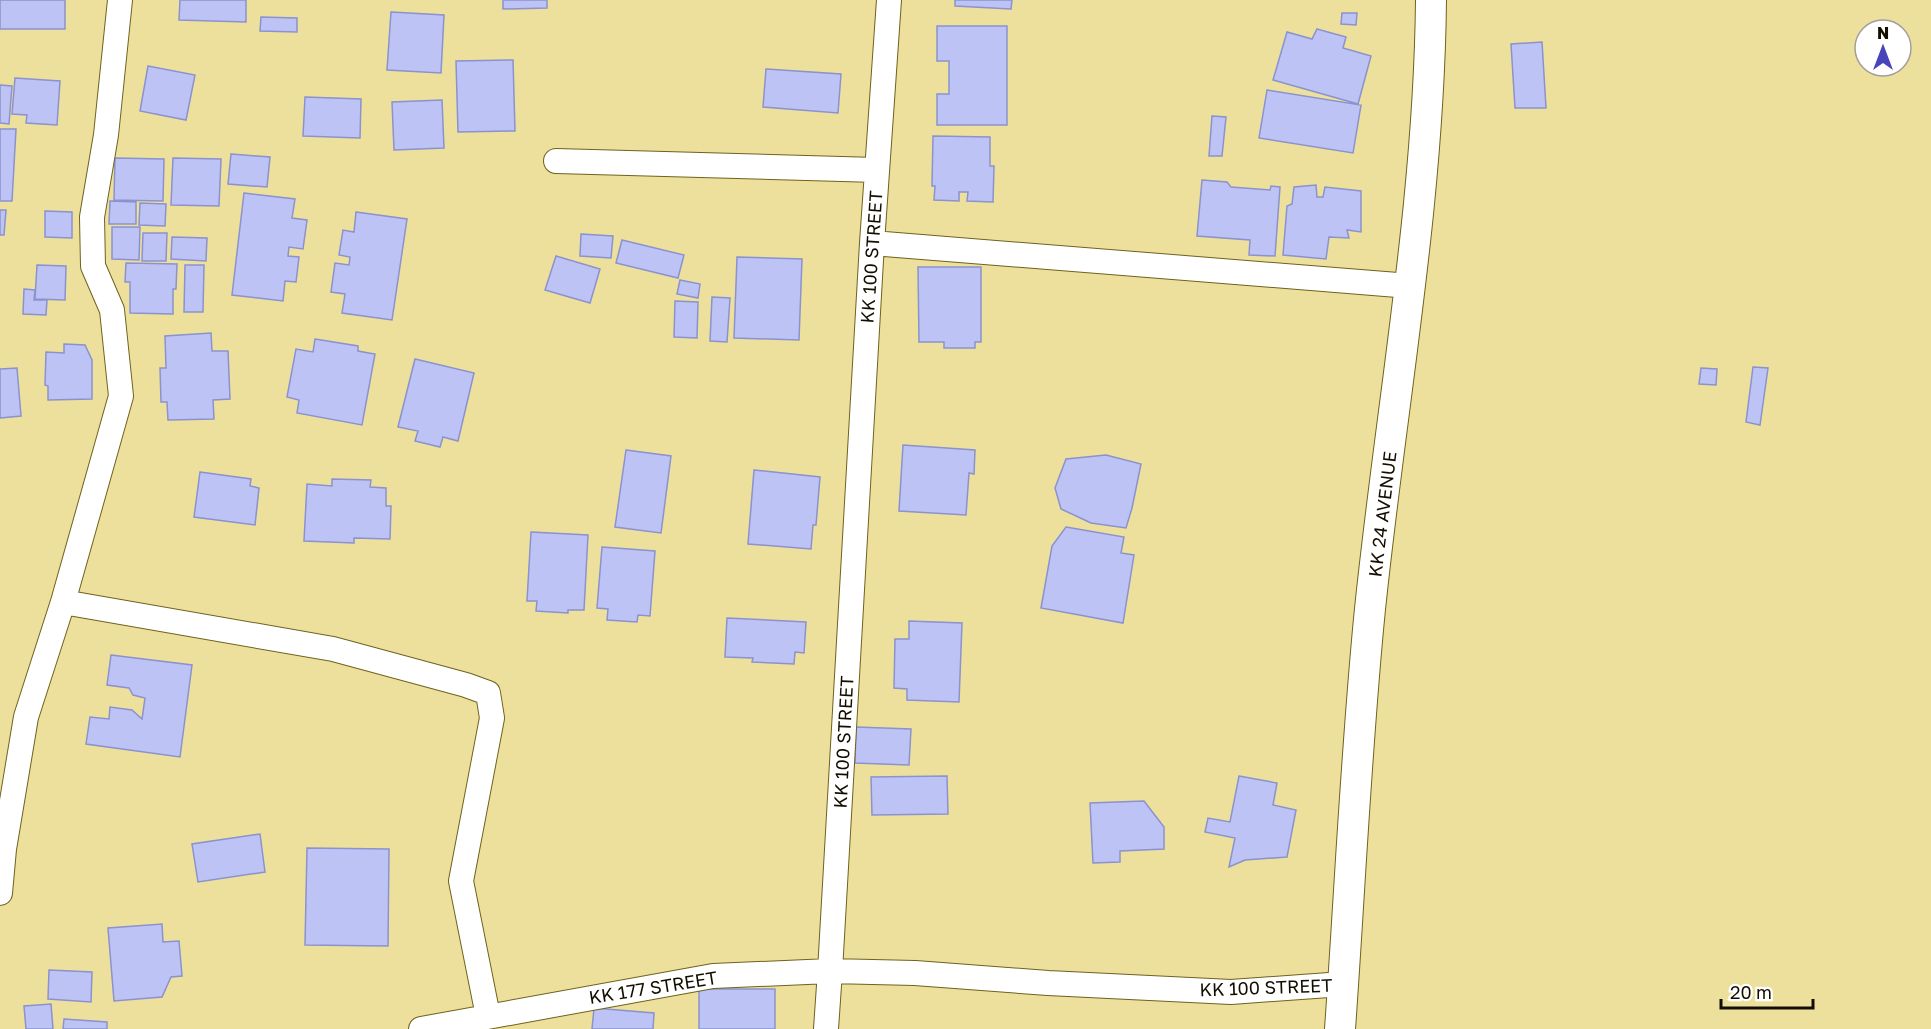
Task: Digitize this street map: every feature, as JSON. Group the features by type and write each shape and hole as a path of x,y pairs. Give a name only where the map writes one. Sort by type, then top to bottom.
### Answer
{"street":[{"path":"0,893 4,849 26,717 63,602 121,396 112,310 93,266 92,217 106,135 120,0"},
{"name":"KK 100 STREET","path":"889,0 872,243 830,971 1231,992 1343,984"},
{"name":"KK 24 AVENUE","path":"1340,1029 1356,772 1370,608 1423,168 1431,0"},
{"path":"555,161 877,170"},
{"path":"872,243 1410,286"},
{"path":"63,602 333,649 488,693 492,718 461,881 488,1016"},
{"path":"826,1029 830,971"},
{"name":"KK 177 STREET","path":"421,1029 488,1016 531,1019 713,976 830,971"}],"building":[{"path":"0,0 65,0 65,29 0,29"},
{"path":"180,0 246,0 246,22 179,20"},
{"path":"503,0 547,0 547,8 503,9"},
{"path":"955,0 1012,0 1011,9 955,6"},
{"path":"391,12 444,15 441,73 387,70"},
{"path":"1342,13 1357,13 1356,25 1341,24"},
{"path":"261,17 297,18 297,32 260,31"},
{"path":"937,26 1007,26 1007,125 937,125 937,94 949,94 949,61 937,61"},
{"path":"1317,29 1346,37 1343,48 1371,56 1358,104 1273,80 1287,32 1312,39"},
{"path":"1542,42 1546,108 1515,108 1511,44"},
{"path":"513,60 515,131 458,132 456,61"},
{"path":"148,66 195,75 186,120 140,111"},
{"path":"766,69 841,74 838,113 763,107"},
{"path":"15,78 60,81 57,125 26,123 27,115 12,114"},
{"path":"0,85 12,86 9,124 0,123"},
{"path":"1267,90 1361,105 1353,153 1259,138"},
{"path":"305,97 361,99 360,138 303,136"},
{"path":"442,100 444,148 394,150 392,102"},
{"path":"1212,116 1226,117 1222,156 1209,156"},
{"path":"0,129 16,129 12,201 0,201"},
{"path":"933,136 990,137 990,166 994,166 993,202 967,201 968,192 959,192 959,201 934,200"},
{"path":"231,154 270,157 267,187 228,184"},
{"path":"115,158 164,159 163,201 114,200"},
{"path":"173,158 221,159 219,206 171,205"},
{"path":"1202,180 1227,182 1231,187 1270,190 1271,186 1280,187 1275,256 1249,255 1250,240 1197,236"},
{"path":"1316,185 1317,197 1323,197 1325,187 1361,191 1361,232 1347,230 1349,238 1329,237 1326,259 1283,255 1287,206 1292,204 1294,187"},
{"path":"244,193 295,199 292,218 307,220 303,249 289,247 288,256 299,257 296,282 285,281 283,301 232,295"},
{"path":"110,201 136,202 136,224 109,224"},
{"path":"140,203 166,204 165,226 139,225"},
{"path":"0,210 6,210 4,235 0,235"},
{"path":"45,211 72,212 72,238 45,237"},
{"path":"356,212 407,219 392,320 342,313 345,294 331,292 335,263 349,265 350,257 339,255 343,230 354,232"},
{"path":"112,227 140,227 139,260 112,259"},
{"path":"143,233 167,233 166,261 142,261"},
{"path":"581,234 613,236 611,258 580,256"},
{"path":"172,237 207,238 206,261 171,259"},
{"path":"622,240 684,255 678,278 616,263"},
{"path":"556,256 600,269 590,303 545,290"},
{"path":"737,257 802,259 799,340 734,338"},
{"path":"126,263 177,264 176,289 173,289 173,314 130,313 130,282 125,282"},
{"path":"37,265 66,266 65,300 35,299"},
{"path":"185,265 204,265 203,312 184,312"},
{"path":"918,267 981,267 981,342 975,342 975,348 944,348 944,342 919,342"},
{"path":"680,280 700,284 698,298 677,294"},
{"path":"24,289 35,290 34,300 47,300 46,315 23,314"},
{"path":"712,297 730,298 727,342 710,341"},
{"path":"675,301 698,302 697,338 674,337"},
{"path":"211,333 212,351 228,351 230,399 213,400 214,419 168,420 167,402 161,402 160,368 166,368 165,336"},
{"path":"315,339 358,346 358,351 375,354 362,425 297,413 299,400 287,397 296,349 313,352"},
{"path":"64,344 85,345 92,360 92,399 48,400 48,386 45,385 46,352 64,353"},
{"path":"415,359 474,373 458,441 443,437 440,447 415,441 418,431 398,427"},
{"path":"1753,367 1768,368 1760,425 1746,422"},
{"path":"17,368 21,416 0,418 0,369"},
{"path":"1701,368 1717,369 1716,385 1699,384"},
{"path":"903,445 975,450 974,474 969,473 966,515 899,511"},
{"path":"626,450 671,456 661,533 615,527"},
{"path":"1106,455 1141,464 1126,528 1091,523 1061,509 1055,488 1066,459"},
{"path":"754,470 820,477 816,525 813,525 811,549 748,544"},
{"path":"200,472 251,479 250,486 259,488 255,525 194,517"},
{"path":"332,479 371,480 370,487 386,488 386,506 391,506 390,539 354,538 354,543 304,541 307,484 332,486"},
{"path":"1066,527 1124,537 1121,553 1134,555 1123,623 1041,608 1052,546"},
{"path":"531,532 588,535 584,610 568,610 568,613 536,611 537,601 527,601"},
{"path":"602,547 655,551 650,616 638,615 637,622 607,620 608,609 597,608"},
{"path":"727,618 806,622 804,653 795,652 794,664 752,662 753,658 725,657"},
{"path":"909,621 962,623 959,702 907,700 907,689 894,688 895,639 909,639"},
{"path":"111,655 192,665 180,757 86,744 90,717 109,719 110,707 132,710 142,719 145,698 133,695 129,688 107,685"},
{"path":"856,727 911,729 909,765 855,763"},
{"path":"947,776 948,814 872,815 871,777"},
{"path":"1239,776 1277,783 1273,805 1296,810 1287,857 1245,860 1229,867 1235,838 1205,832 1208,818 1230,822"},
{"path":"1144,801 1164,827 1164,849 1120,851 1120,862 1093,863 1090,803"},
{"path":"260,834 265,872 198,882 192,844"},
{"path":"307,848 389,849 388,946 305,945"},
{"path":"162,924 163,942 179,941 182,976 171,977 162,997 114,1001 108,928"},
{"path":"49,970 92,972 91,1002 48,999"},
{"path":"699,989 775,989 775,1029 699,1029"},
{"path":"51,1004 53,1029 26,1029 24,1006"},
{"path":"594,1008 654,1013 653,1029 592,1029"},
{"path":"64,1019 107,1022 107,1029 63,1029"}]}
